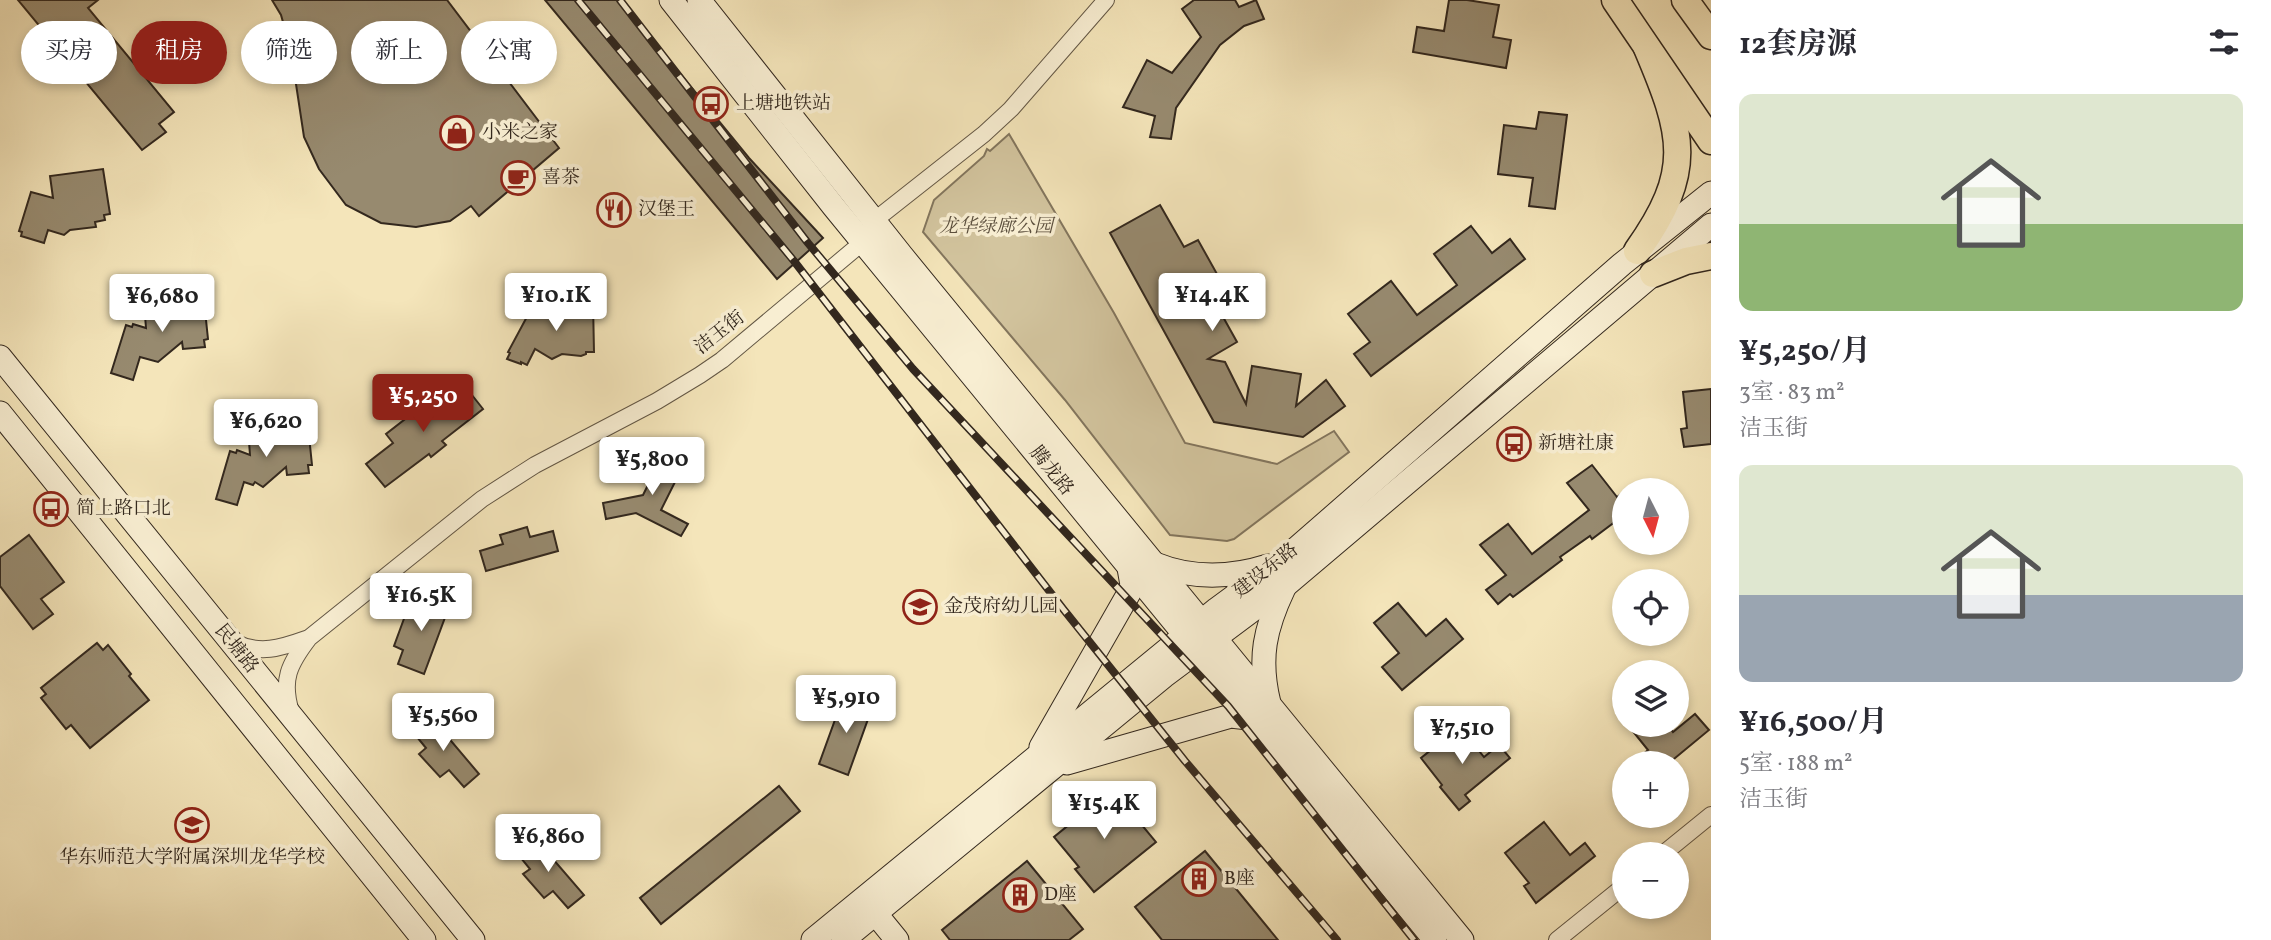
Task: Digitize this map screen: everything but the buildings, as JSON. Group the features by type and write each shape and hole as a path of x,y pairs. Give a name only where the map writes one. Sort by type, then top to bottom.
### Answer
{"main road":[{"name":"腾龙路","path":"671,0 863,242 1140,565 1263,714 1462,940"},
{"name":"腾龙路","path":"699,0 875,220 1140,565"},
{"path":"1615,0 1711,141"},
{"path":"1685,0 1711,36"},
{"path":"1637,251 1666,206 1678,163 1671,110 1647,48"},
{"name":"建设东路","path":"843,940 1057,765 1281,562 1637,251 1711,193"},
{"name":"建设东路","path":"813,940 1032,762 1199,637 1286,585 1711,225"},
{"path":"1653,274 1686,261 1711,256"},
{"name":"民塘路","path":"0,358 473,940"},
{"name":"民塘路","path":"0,412 424,940"},
{"path":"1032,762 1129,593 1140,565 1211,576 1240,573 1281,562"},
{"path":"1057,765 1231,716 1248,718 1263,714 1265,635 1286,585"},
{"name":"腾龙路","path":"1263,714 1435,940"},
{"path":"875,914 897,940"}],"street":[{"name":"洁玉街","path":"309,638 482,499 508,482 657,401 722,360 863,242 875,220 984,134 1011,109 1106,0"},
{"path":"223,633 234,642 255,650 277,649 309,638"},
{"path":"296,724 287,697 289,667 309,638"},
{"path":"1678,842 1711,815"},
{"path":"1557,940 1612,896"}],"green space":[{"name":"龙华绿廊公园","path":"1009,134 1114,313 1185,443 1277,464 1334,431 1349,452 1234,539 1227,541 1170,535 1065,400 923,232 934,200 984,156 987,149 990,151"}],"railway":[{"path":"578,0 794,261 1064,610 1185,761 1337,940"},
{"path":"620,0 808,243 913,369 1228,706 1414,940"}],"place":[{"name":"上塘地铁站","path":"711,104"},
{"name":"小米之家","path":"457,133"},
{"name":"喜茶","path":"518,178"},
{"name":"汉堡王","path":"614,210"},
{"name":"新塘社康","path":"1514,444"},
{"name":"简上路口北","path":"51,509"},
{"name":"金茂府幼儿园","path":"920,607"},
{"name":"华东师范大学附属深圳龙华学校","path":"192,825"},
{"name":"B座","path":"1199,879"},
{"name":"D座","path":"1020,895"}]}
